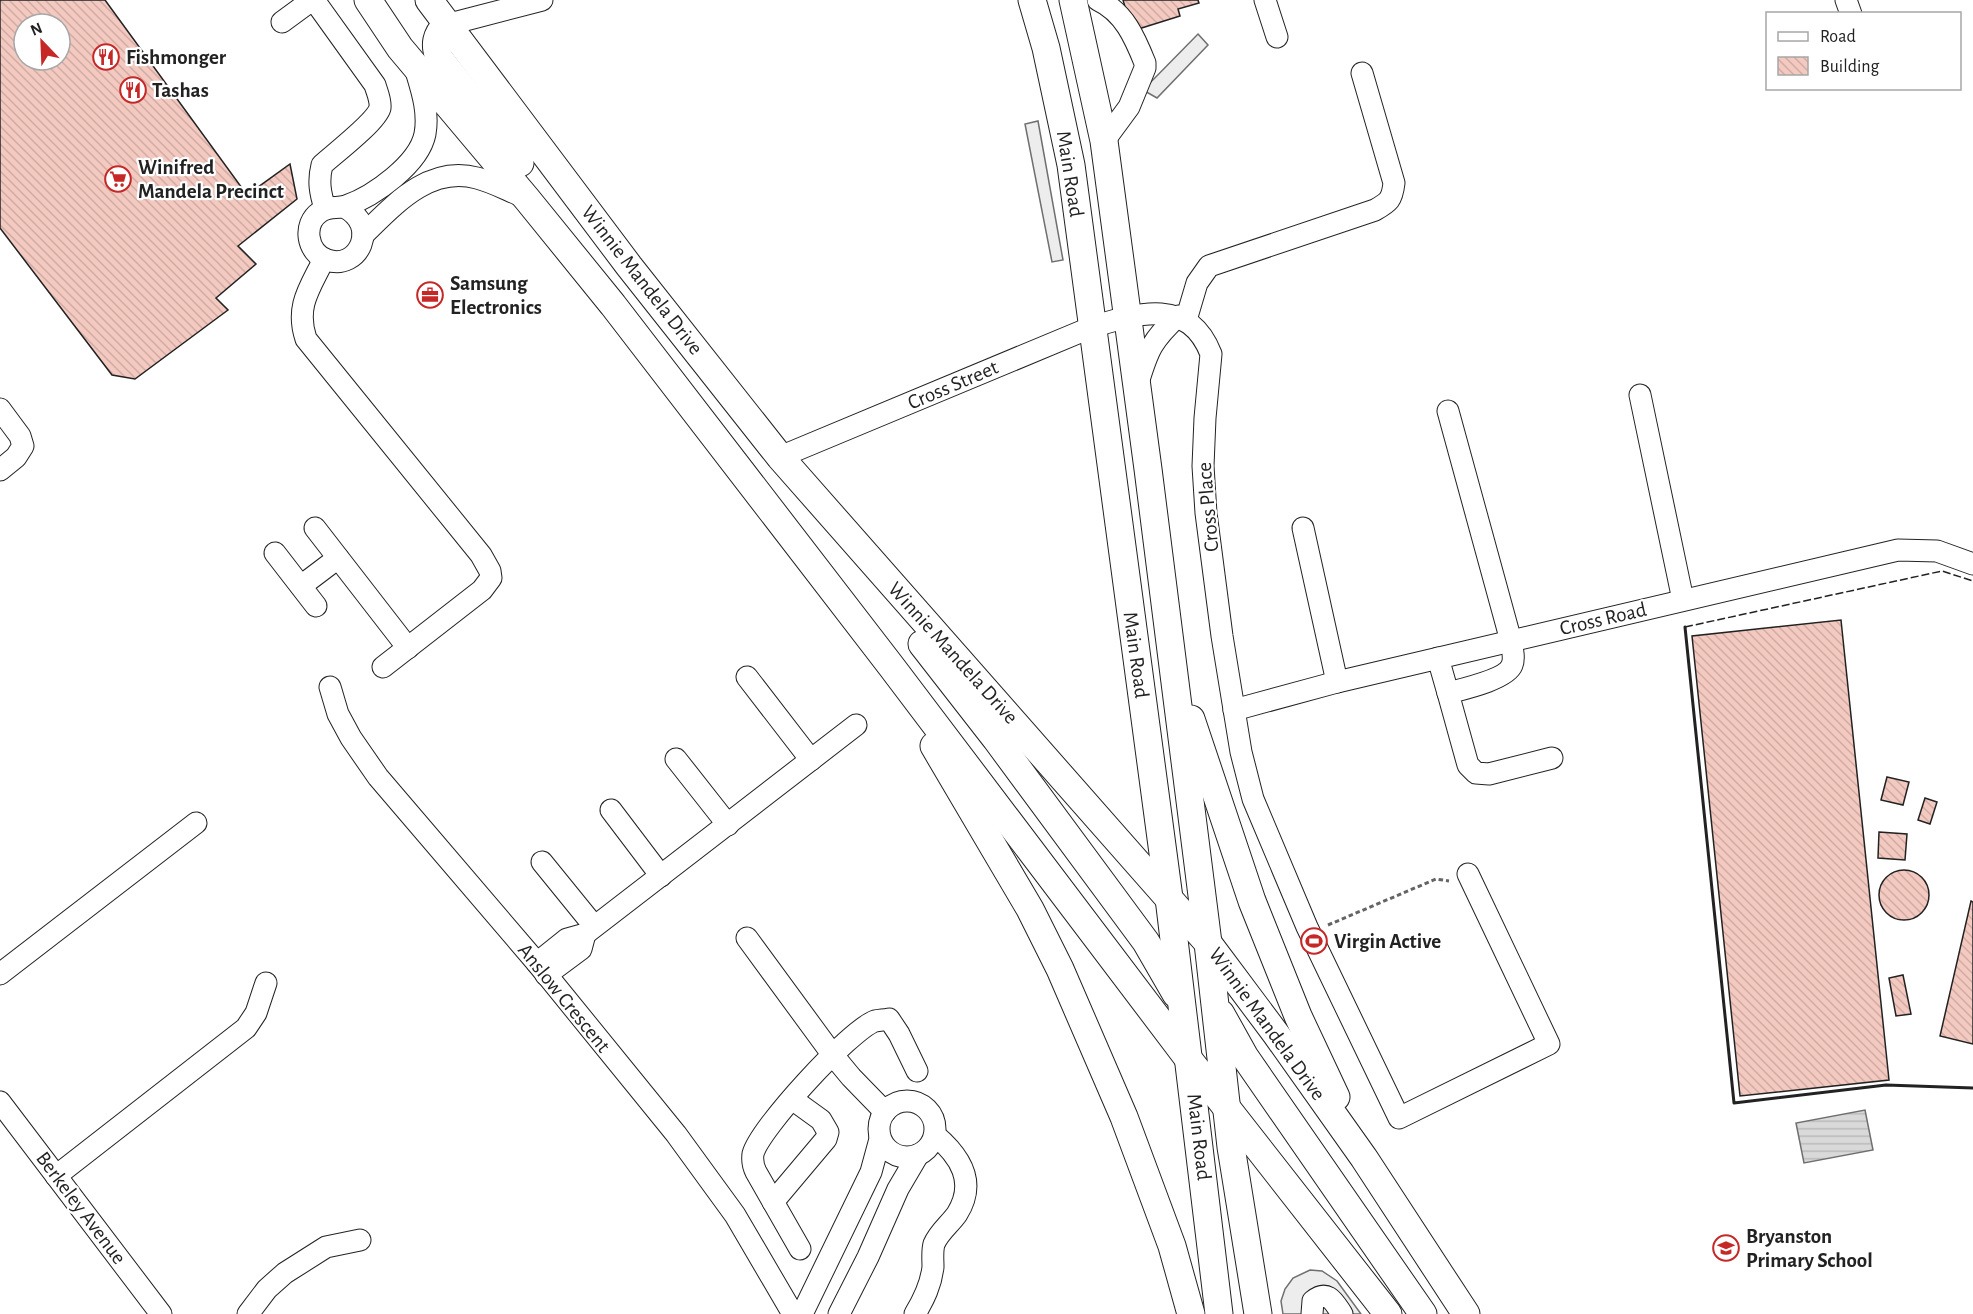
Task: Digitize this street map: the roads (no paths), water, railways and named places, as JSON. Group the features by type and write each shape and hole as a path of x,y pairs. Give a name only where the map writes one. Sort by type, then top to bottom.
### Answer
{"main road":[{"name":"Winnie Mandela Drive","path":"368,0 400,48 613,305 891,666 1190,1061 1388,1314"},
{"name":"Winnie Mandela Drive","path":"429,0 629,266 780,457 1208,943 1364,1158 1466,1314"},
{"name":"Main Road","path":"1032,0 1046,48 1071,165 1190,1061 1219,1314"},
{"name":"Main Road","path":"1073,0 1104,141 1208,943 1227,1107 1258,1314"},
{"path":"447,25 440,32 435,44 439,58 609,280 613,290 613,305"},
{"path":"869,560 908,626 996,739 1146,942 1182,1006 1227,1107"},
{"path":"1170,652 1252,901 1298,1017 1364,1158"},
{"path":"891,666 947,770 1030,909 1060,969 1132,1138 1172,1246 1191,1314"},
{"path":"1169,898 1213,998 1245,1058 1422,1314"}],"street":[{"path":"282,22 313,0 375,85 380,100 380,108 374,119 322,165 319,192 334,208 358,218 363,235 362,244 350,257 333,261 324,259 316,254 308,238 312,220 334,208 385,184 416,154 425,135 425,100 413,63"},
{"path":"447,25 542,0"},
{"path":"1264,0 1277,37"},
{"path":"1101,1 1117,13 1129,28 1145,63 1129,107 1104,141"},
{"path":"1137,386 1149,348 1161,332 1182,318 1197,283 1209,267 1375,210 1389,202 1394,183 1362,73"},
{"path":"363,235 391,208 429,180 441,176 477,178 527,199"},
{"path":"324,259 302,306 301,324 306,339 481,555 490,571 491,578 482,590 383,667"},
{"path":"1126,316 1156,313 1182,318"},
{"name":"Cross Street","path":"780,457 1092,327 1126,316"},
{"name":"Cross Place","path":"1182,318 1207,344 1211,354 1203,466 1206,513 1234,710 1241,752 1253,799 1308,927 1399,1118 1550,1044 1460,879"},
{"path":"1640,395 1683,600"},
{"path":"0,409 20,436 23,446 16,458 0,470"},
{"path":"1448,693 1503,675 1512,667 1513,660 1511,641 1449,411"},
{"path":"315,528 408,648"},
{"path":"1303,528 1337,682"},
{"name":"Cross Road","path":"1234,710 1337,682 1898,550 1937,551 1973,564"},
{"path":"275,553 316,606"},
{"path":"301,586 338,558"},
{"path":"1438,658 1468,765 1476,773 1489,774 1552,758"},
{"path":"747,677 812,760"},
{"name":"Anslow Crescent","path":"330,687 338,714 351,738 378,777 542,969 676,1134 735,1215 793,1314"},
{"path":"542,969 581,949 590,930 856,725"},
{"path":"676,759 728,825"},
{"path":"611,810 661,876"},
{"path":"0,974 196,823"},
{"path":"542,862 590,930"},
{"path":"747,938 832,1054 885,1112"},
{"path":"56,1176 246,1028 256,1013 266,982"},
{"path":"800,1249 752,1163 758,1143 792,1099 832,1054 874,1021 889,1019 917,1071"},
{"path":"773,1202 826,1139 828,1132 821,1120 792,1099"},
{"path":"802,1314 871,1172 880,1138 880,1120 892,1105 911,1101 920,1104 932,1117 934,1135 926,1150 918,1155 898,1189 868,1257 839,1314"},
{"name":"Berkeley Avenue","path":"0,1102 162,1314"},
{"path":"915,1314 929,1288 933,1267 933,1245 956,1215 968,1190 959,1160 951,1149 934,1135"},
{"path":"880,1138 885,1146 900,1156 918,1155"},
{"path":"249,1314 267,1289 285,1273 326,1247 360,1240"},
{"path":"822,1272 853,1287"},
{"path":"1312,1314 1312,1301 1325,1296 1332,1299 1342,1314"}],"place":[{"name":"Fishmonger","path":"106,57"},
{"name":"Tashas","path":"133,90"},
{"name":"Winifred Mandela Precinct","path":"118,179"},
{"name":"Samsung Electronics","path":"430,295"},
{"name":"Virgin Active","path":"1314,941"},
{"name":"Bryanston Primary School","path":"1726,1248"}]}
